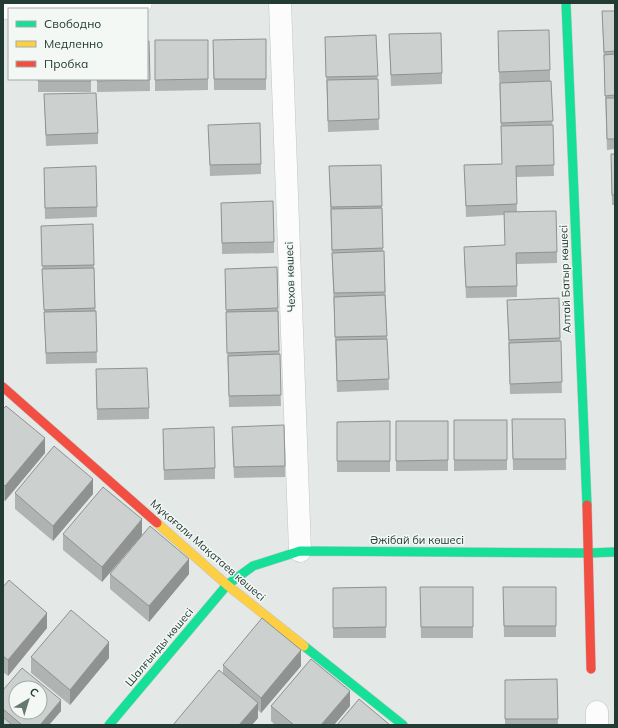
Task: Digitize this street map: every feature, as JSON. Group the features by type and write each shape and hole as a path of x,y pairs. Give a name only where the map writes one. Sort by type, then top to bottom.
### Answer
{"street":[{"path":"3,8 141,3"},
{"name":"Чехов көшесі","path":"280,3 300,551"},
{"name":"Алтай Батыр көшесі","path":"566,3 589,553 591,669"},
{"name":"Мұқағали Мақатаев көшесі","path":"3,387 227,584 404,725"},
{"name":"Әжібай би көшесі","path":"227,584 252,566 300,551 615,552"},
{"name":"Шалғынды көшесі","path":"109,725 227,584"}],"building":[{"path":"602,11 615,11 615,51 604,52"},
{"path":"549,30 550,70 499,72 498,31"},
{"path":"441,33 442,73 391,75 389,34"},
{"path":"376,35 378,76 326,77 325,37"},
{"path":"266,39 266,79 214,79 213,40"},
{"path":"155,40 208,40 208,79 155,80"},
{"path":"149,41 150,80 97,81 148,80"},
{"path":"615,54 615,95 605,96 604,55"},
{"path":"378,79 379,119 328,121 327,80"},
{"path":"38,80 91,80 91,81"},
{"path":"551,81 553,121 501,123 500,83"},
{"path":"96,93 98,133 46,135 44,94"},
{"path":"606,98 615,98 615,139 607,139"},
{"path":"260,123 261,164 210,165 208,125"},
{"path":"553,125 554,165 516,166 517,204 466,206 464,165 502,164 501,126"},
{"path":"611,154 615,154 615,195 612,195"},
{"path":"381,165 382,206 331,207 329,166"},
{"path":"96,166 97,207 45,208 44,168"},
{"path":"273,201 274,242 222,243 221,203"},
{"path":"382,208 383,248 332,250 331,209"},
{"path":"556,211 557,252 516,253 517,286 466,287 464,247 505,245 504,212"},
{"path":"93,224 94,265 42,266 41,226"},
{"path":"384,251 385,292 334,293 332,253"},
{"path":"277,267 278,308 226,310 225,269"},
{"path":"94,268 95,308 44,310 42,269"},
{"path":"385,295 387,336 335,337 334,297"},
{"path":"559,298 560,338 509,340 507,300"},
{"path":"96,311 97,352 46,353 44,312"},
{"path":"278,311 279,351 227,353 226,312"},
{"path":"387,339 389,379 337,381 336,340"},
{"path":"561,341 562,382 510,384 509,343"},
{"path":"280,354 281,395 229,396 228,356"},
{"path":"147,368 149,408 97,409 96,369"},
{"path":"6,406 45,438 5,486 3,484 3,409"},
{"path":"512,419 565,419 566,459 513,459"},
{"path":"454,420 507,420 507,460 454,460"},
{"path":"390,421 390,461 337,461 337,422"},
{"path":"396,421 448,421 448,460 396,461"},
{"path":"284,425 285,466 234,467 232,427"},
{"path":"214,427 215,468 164,470 163,429"},
{"path":"54,446 93,479 53,526 15,493"},
{"path":"103,487 142,519 102,567 63,534"},
{"path":"150,526 189,559 149,606 110,574"},
{"path":"9,580 47,613 8,660 3,656 3,587"},
{"path":"386,587 386,627 333,628 333,588"},
{"path":"420,587 473,587 473,627 421,627"},
{"path":"503,587 556,587 556,626 504,626"},
{"path":"71,610 109,642 70,690 31,657"},
{"path":"262,618 301,650 261,698 223,665"},
{"path":"311,659 350,691 321,725 294,725 271,706"},
{"path":"22,668 37,680 12,680"},
{"path":"219,670 258,703 239,725 173,725"},
{"path":"557,679 558,719 505,719 505,680"},
{"path":"8,684 8,713 3,709 3,690"},
{"path":"48,689 61,700 48,715"},
{"path":"359,699 390,725 337,725"},
{"path":"3,717 12,725 3,725"},
{"path":"16,720 44,720 40,725 22,725"}],"traffic: fast":[{"path":"566,3 587,505"},
{"path":"109,725 227,585 253,566 300,551 615,552"},
{"path":"304,646 403,725"}],"traffic: slow":[{"path":"157,523 227,585 304,646"}],"traffic: jam":[{"path":"3,387 157,523"},
{"path":"587,505 591,669"}]}
